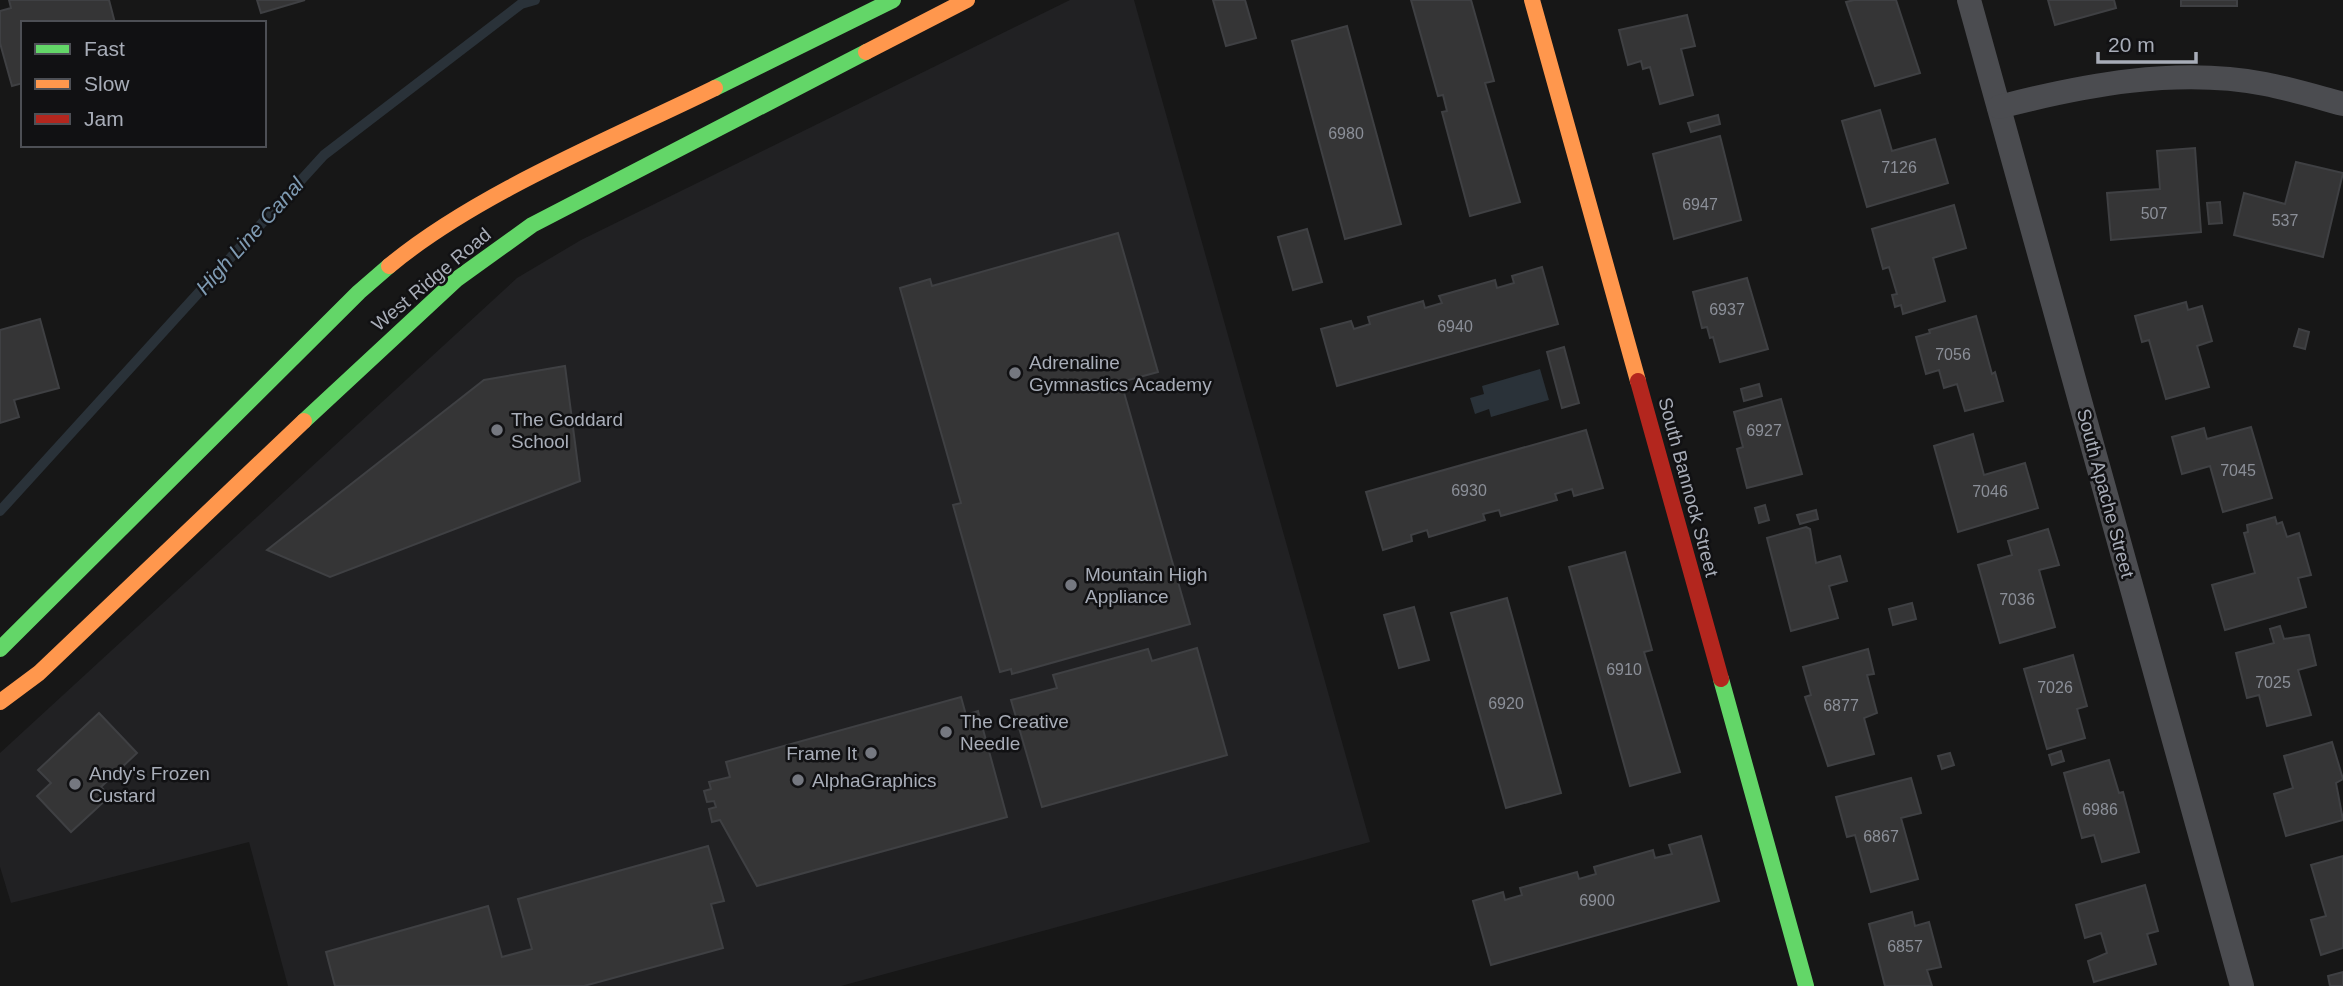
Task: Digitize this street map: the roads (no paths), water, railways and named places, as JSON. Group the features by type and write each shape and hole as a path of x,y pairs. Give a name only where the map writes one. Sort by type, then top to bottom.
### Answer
{"street":[{"name":"West Ridge Road","path":"0,649 359,292 417,243 506,191 892,0"},
{"name":"West Ridge Road","path":"0,702 39,673 400,330 457,279 521,232 967,0"},
{"name":"South Bannock Street","path":"1532,0 1806,986"},
{"name":"South Apache Street","path":"1969,0 2242,986"},
{"path":"1999,107 2062,90 2115,82 2179,79 2263,83 2343,104"}],"waterway":[{"name":"High Line Canal","path":"0,511 324,155 521,4 535,0"}],"place":[{"name":"Adrenaline Gymnastics Academy","path":"1015,373"},
{"name":"The Goddard School","path":"497,430"},
{"name":"Mountain High Appliance","path":"1071,585"},
{"name":"The Creative Needle","path":"946,732"},
{"name":"Frame It","path":"871,753"},
{"name":"AlphaGraphics","path":"798,780"},
{"name":"Andy's Frozen Custard","path":"75,784"}]}
